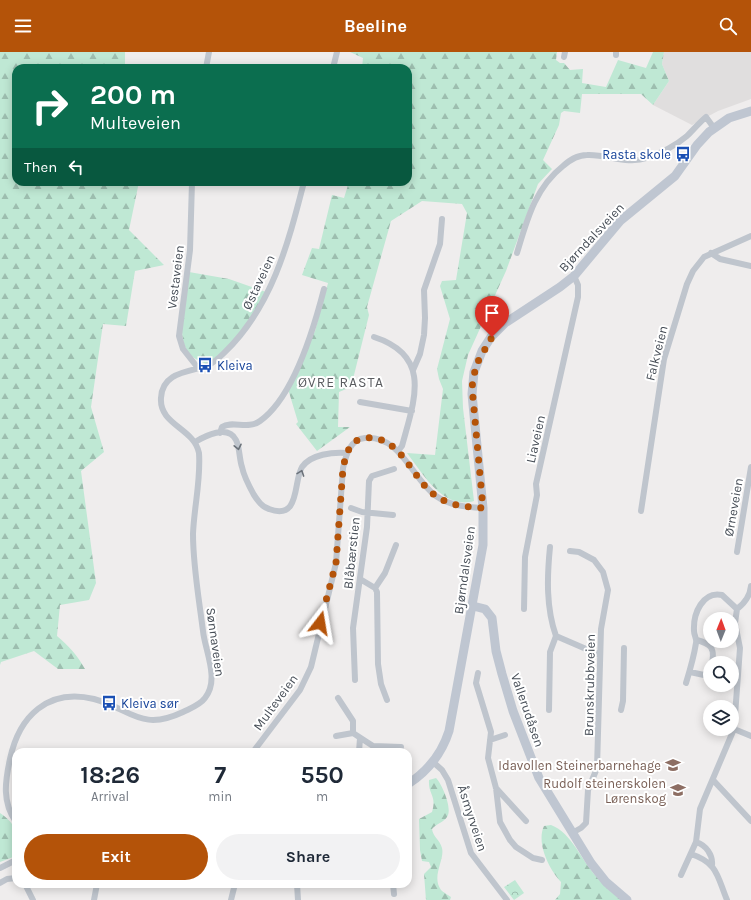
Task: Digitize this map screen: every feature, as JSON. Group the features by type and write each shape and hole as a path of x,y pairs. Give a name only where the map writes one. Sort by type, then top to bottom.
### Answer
{"street":[{"path":"207,64 209,52"},
{"path":"334,64 337,52"},
{"name":"Bjørndalsveien","path":"412,781 423,773 442,748 451,725 473,606 482,551 483,508 472,394 476,365 486,344 505,323 560,287 574,276 620,221 675,176 697,145 714,128 729,118 751,111"},
{"path":"517,253 525,225 538,194 555,172 572,159 586,155 626,161 646,159 666,150 680,141 706,117 714,128"},
{"name":"Vestaveien","path":"192,186 190,243 179,336 183,349 198,368"},
{"name":"Østaveien","path":"198,368 213,363 224,354 258,311 279,267 303,186"},
{"path":"413,370 420,354 425,326 424,290 440,244 442,218"},
{"name":"Falkveien","path":"641,512 664,359 687,284 700,262 711,253 751,236"},
{"path":"711,253 720,259 751,266"},
{"name":"Liaveien","path":"524,610 525,557 537,495 536,484 578,297 579,288 574,276"},
{"path":"220,433 222,427 226,425 246,426 259,422 279,400 291,380 309,340 324,289"},
{"path":"374,337 388,342 399,350 406,357 413,370 416,387 412,410 402,446 398,452"},
{"path":"198,368 182,372 171,378 163,388 161,399 166,416 195,442 210,434 229,433 236,440 247,481 260,504 273,510 284,509 292,504 297,494 301,470 308,462 326,454 347,453 356,441 368,438 383,442 398,452 426,488 436,496 454,504 483,508"},
{"path":"360,402 412,410"},
{"name":"Sønnaveien","path":"12,748 19,730 29,715 36,709 57,700 82,697 97,700 136,717 147,720 160,720 172,717 204,700 209,691 211,672 204,641 194,550 194,522 199,463 198,448 195,442"},
{"name":"Multeveien","path":"256,748 300,690 310,667 336,563 342,476 347,453"},
{"name":"Ørneveien","path":"736,552 751,467"},
{"name":"Blåbærstien","path":"355,680 353,628 371,477 394,469"},
{"path":"351,508 366,512 393,515"},
{"path":"375,588 385,573 396,545"},
{"path":"549,710 550,652 556,636 548,592 550,547"},
{"name":"Brunskrubbveien","path":"570,551 579,552 594,560 604,572 607,582 607,600 601,629 597,768 588,790 586,823 581,828 572,832"},
{"path":"360,579 375,588 378,601 378,664 381,684 387,700"},
{"path":"736,700 740,648 735,623 737,609 744,603 751,586"},
{"path":"686,683 697,640 694,629 700,606 708,596 716,594 722,595 737,609"},
{"name":"Vallerudåsen","path":"473,606 488,610 492,618 497,657 513,711 539,778 572,832 602,876 627,900"},
{"path":"556,636 600,655"},
{"path":"697,640 709,644 712,647 714,656"},
{"path":"621,710 623,701 624,648"},
{"path":"690,672 703,675"},
{"path":"478,673 476,683 491,732 488,758 496,788 499,818 510,840 523,853 533,858 542,860"},
{"path":"338,698 353,721 353,733"},
{"path":"739,731 751,736"},
{"path":"336,736 353,733 374,746 401,747"},
{"path":"490,740 504,734"},
{"path":"681,875 696,842 698,815 731,736"},
{"path":"359,748 360,738"},
{"name":"Sønnaveien","path":"12,749 8,769 6,797 12,815"},
{"name":"Åsmyrveien","path":"432,762 442,770 448,780 471,854 507,900"},
{"path":"713,780 751,821"},
{"path":"496,788 526,821"},
{"path":"696,842 702,845 711,855 712,865 727,900"},
{"path":"691,854 706,860 712,865"},
{"path":"0,868 12,862"},
{"path":"0,883 7,879 12,878"},
{"path":"27,888 33,900"},
{"path":"94,900 96,888"},
{"path":"230,900 234,888"},
{"path":"297,888 298,900"},
{"path":"393,888 394,894"}],"shaded area":[{"path":"664,52 751,52 751,99 718,111 692,125 653,105 669,81 662,64"}],"green space":[{"path":"0,52 125,52 125,64 12,64 12,186 138,186 129,230 164,265 135,271 126,326 103,324 91,407 104,452 81,471 96,583 89,600 60,605 57,636 79,659 85,669 58,669 34,651 1,662 0,665"},
{"path":"350,52 557,52 556,60 560,63 564,63 570,70 583,69 582,83 606,87 618,60 646,68 653,52 664,52 662,64 669,81 653,105 641,94 582,94 580,113 564,111 561,113 559,125 543,160 552,169 538,184 506,271 468,355 462,381 463,408 474,501 463,502 453,500 443,495 427,480 407,453 435,455 443,389 437,369 450,319 440,286 442,281 456,280 467,213 462,204 422,201 391,221 367,307 369,315 351,387 339,392 338,427 350,427 317,451 296,424 298,422 288,389 315,331 328,283 302,275 312,248 319,249 332,195 344,198 348,186 412,186 412,64 362,64 363,58"},
{"path":"189,272 229,279 266,292 232,342 215,358 206,364 196,359 188,352 182,335 182,314"},
{"path":"436,778 444,791 449,808 446,819 432,829 442,848 442,858 437,879 441,890 451,897 450,900 426,900 424,874 431,867 429,862 422,861 420,850 419,819 432,812 434,802 429,780"},
{"path":"0,813 12,824 12,858 0,862"},
{"path":"551,825 571,840 591,870 608,889 621,900 555,900 560,894 561,882 556,877 548,863 542,840 544,826"},
{"path":"515,880 524,893 514,900 504,887"}],"place":[{"name":"Rasta skole","path":"683,154"},
{"name":"Kleiva","path":"205,365"},
{"name":"Kleiva sør","path":"109,703"},
{"name":"Idavollen Steinerbarnehage","path":"673,765"},
{"name":"Rudolf steinerskolen Lørenskog","path":"678,790"}],"district":[{"name":"ØVRE RASTA","path":"341,382"}],"route":[{"path":"320,623 336,563 343,468 347,453 351,445 356,441 364,438 372,438 388,444 402,456 432,494 448,503 483,508 473,412 472,387 476,365 482,351 492,337"}]}
